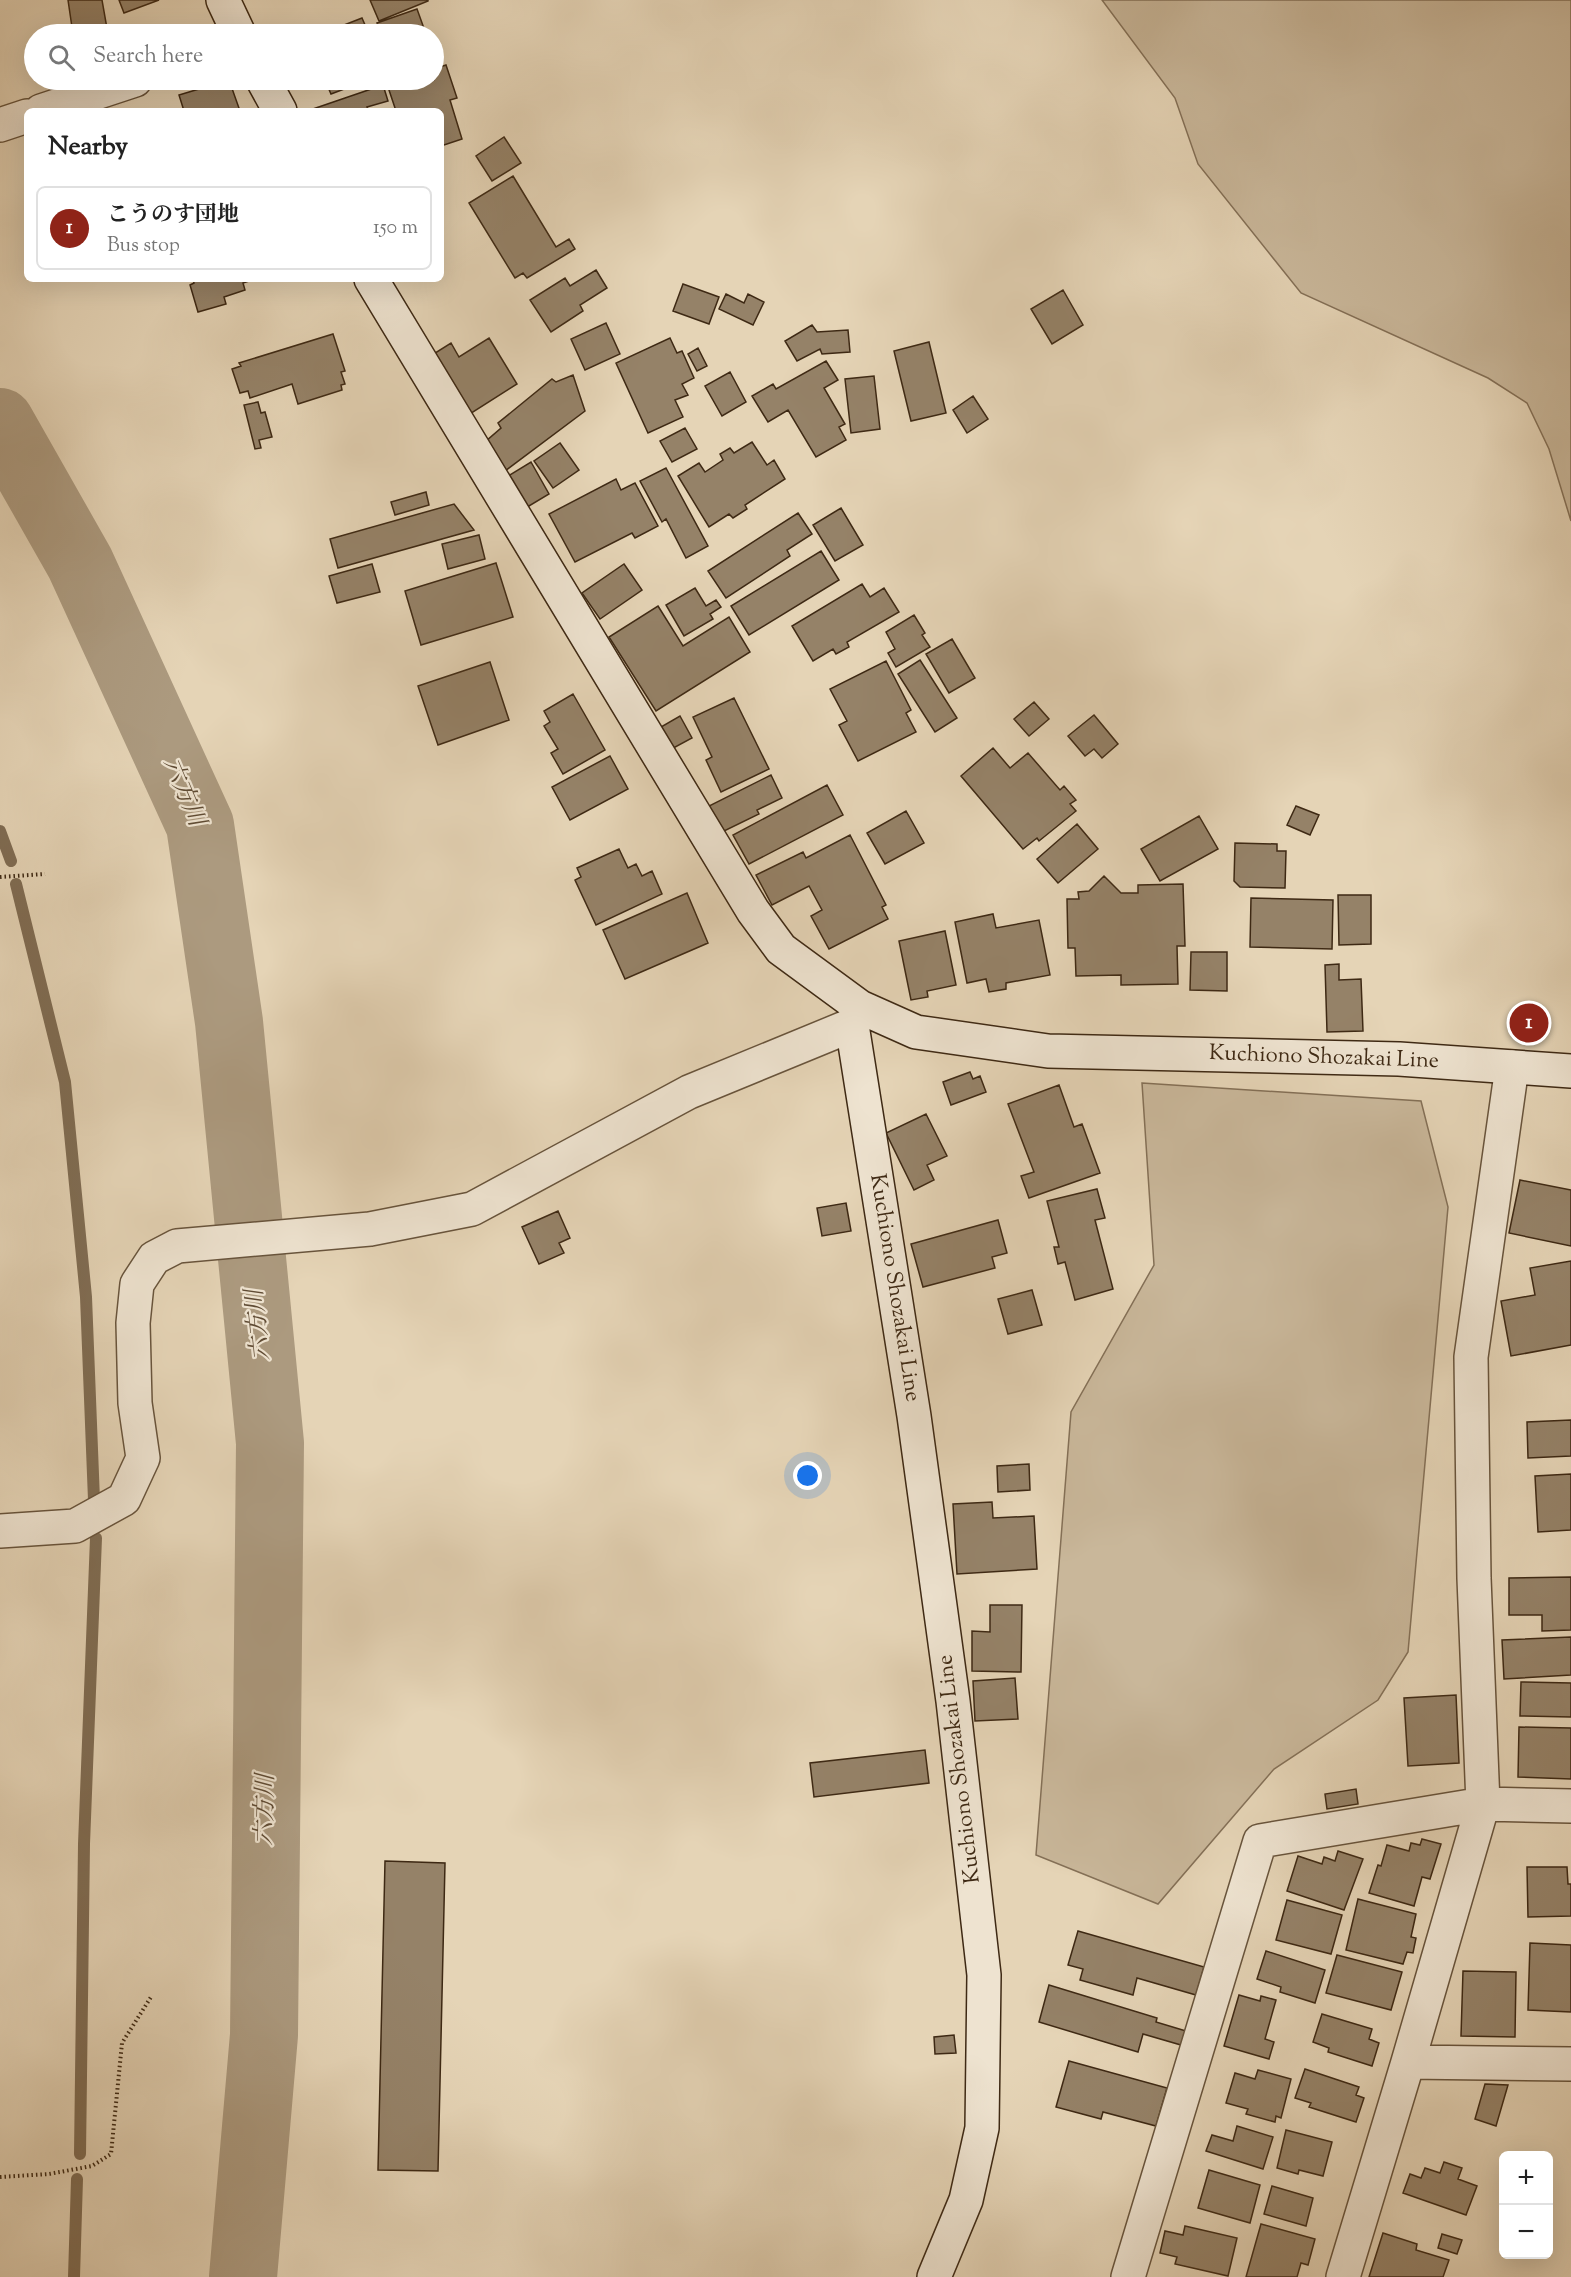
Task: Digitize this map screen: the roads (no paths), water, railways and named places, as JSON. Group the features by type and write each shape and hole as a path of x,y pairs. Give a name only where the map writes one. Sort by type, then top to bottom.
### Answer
{"street":[{"path":"223,0 234,24"},
{"path":"50,108 105,90"},
{"path":"268,90 278,108"},
{"path":"0,124 24,117"},
{"path":"0,1531 75,1526 124,1499 143,1458 135,1380 133,1323 137,1284 154,1258 177,1246 370,1229 472,1209 689,1092 856,1016 781,949 753,911 373,282"},
{"name":"Kuchiono Shozakai Line","path":"934,2277 966,2200 982,2128 984,1975 952,1701 856,1016 916,1032 1048,1051 1399,1059 1571,1071"},
{"path":"1343,2277 1483,1804 1474,1578 1472,1357 1512,1067"},
{"path":"1133,2276 1260,1841 1483,1804 1571,1806"},
{"path":"1408,2062 1571,2064"}],"waterway":[{"name":"六方川","path":"0,422 80,563 200,825 229,1022 270,1443 264,2035 243,2277"},
{"path":"0,831 11,861"},
{"path":"16,884 65,1082 86,1297 94,1500"},
{"path":"80,2154 84,1844 96,1538"},
{"path":"74,2277 77,2179"}],"place":[{"name":"こうのす団地","path":"1529,1023"}]}
